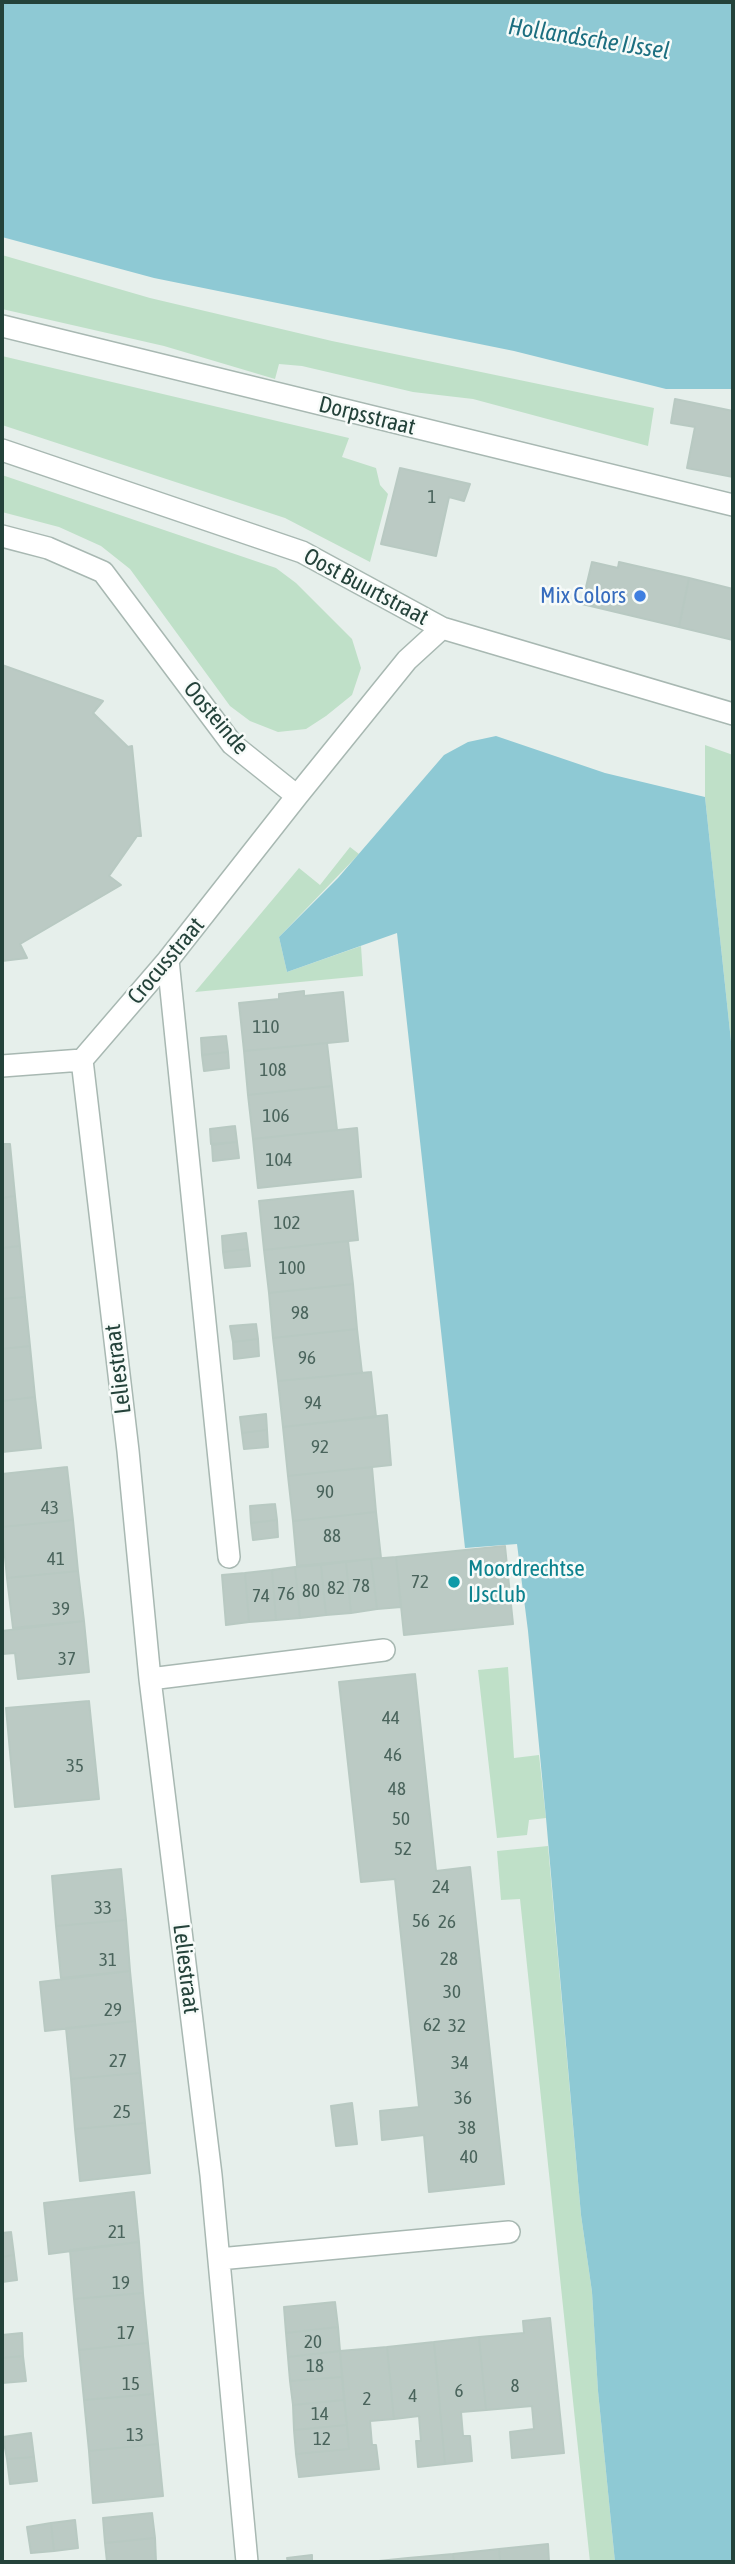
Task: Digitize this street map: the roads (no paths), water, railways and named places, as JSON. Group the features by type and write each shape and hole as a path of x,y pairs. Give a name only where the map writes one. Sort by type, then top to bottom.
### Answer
{"street":[{"name":"Dorpsstraat","path":"2,326 733,505"},
{"name":"Oost Buurtstraat","path":"2,450 302,552 442,628 733,714"},
{"name":"Oosteinde","path":"2,536 48,548 103,572 232,744 297,796"},
{"path":"297,796 407,660 442,628"},
{"name":"Crocusstraat","path":"82,1060 168,960 297,796"},
{"path":"168,960 229,1557"},
{"path":"2,1066 82,1060"},
{"name":"Leliestraat","path":"82,1060 128,1451 150,1679 211,2175 247,2562"},
{"path":"150,1679 384,1650"},
{"path":"219,2259 509,2232"}],"water":[{"name":"Hollandsche IJssel","path":"2,2 733,2 733,389 666,389 514,351 154,278 2,237"},
{"name":"Moordrechtse IJsclub","path":"496,736 605,773 705,797 733,1060 733,2562 615,2562 598,2391 592,2292 581,2215 546,1818 517,1544 465,1548 397,933 287,972 279,937 338,878 444,755 468,742"}],"place":[{"name":"Mix Colors","path":"640,596"},
{"name":"Moordrechtse IJsclub","path":"454,1582"}]}
